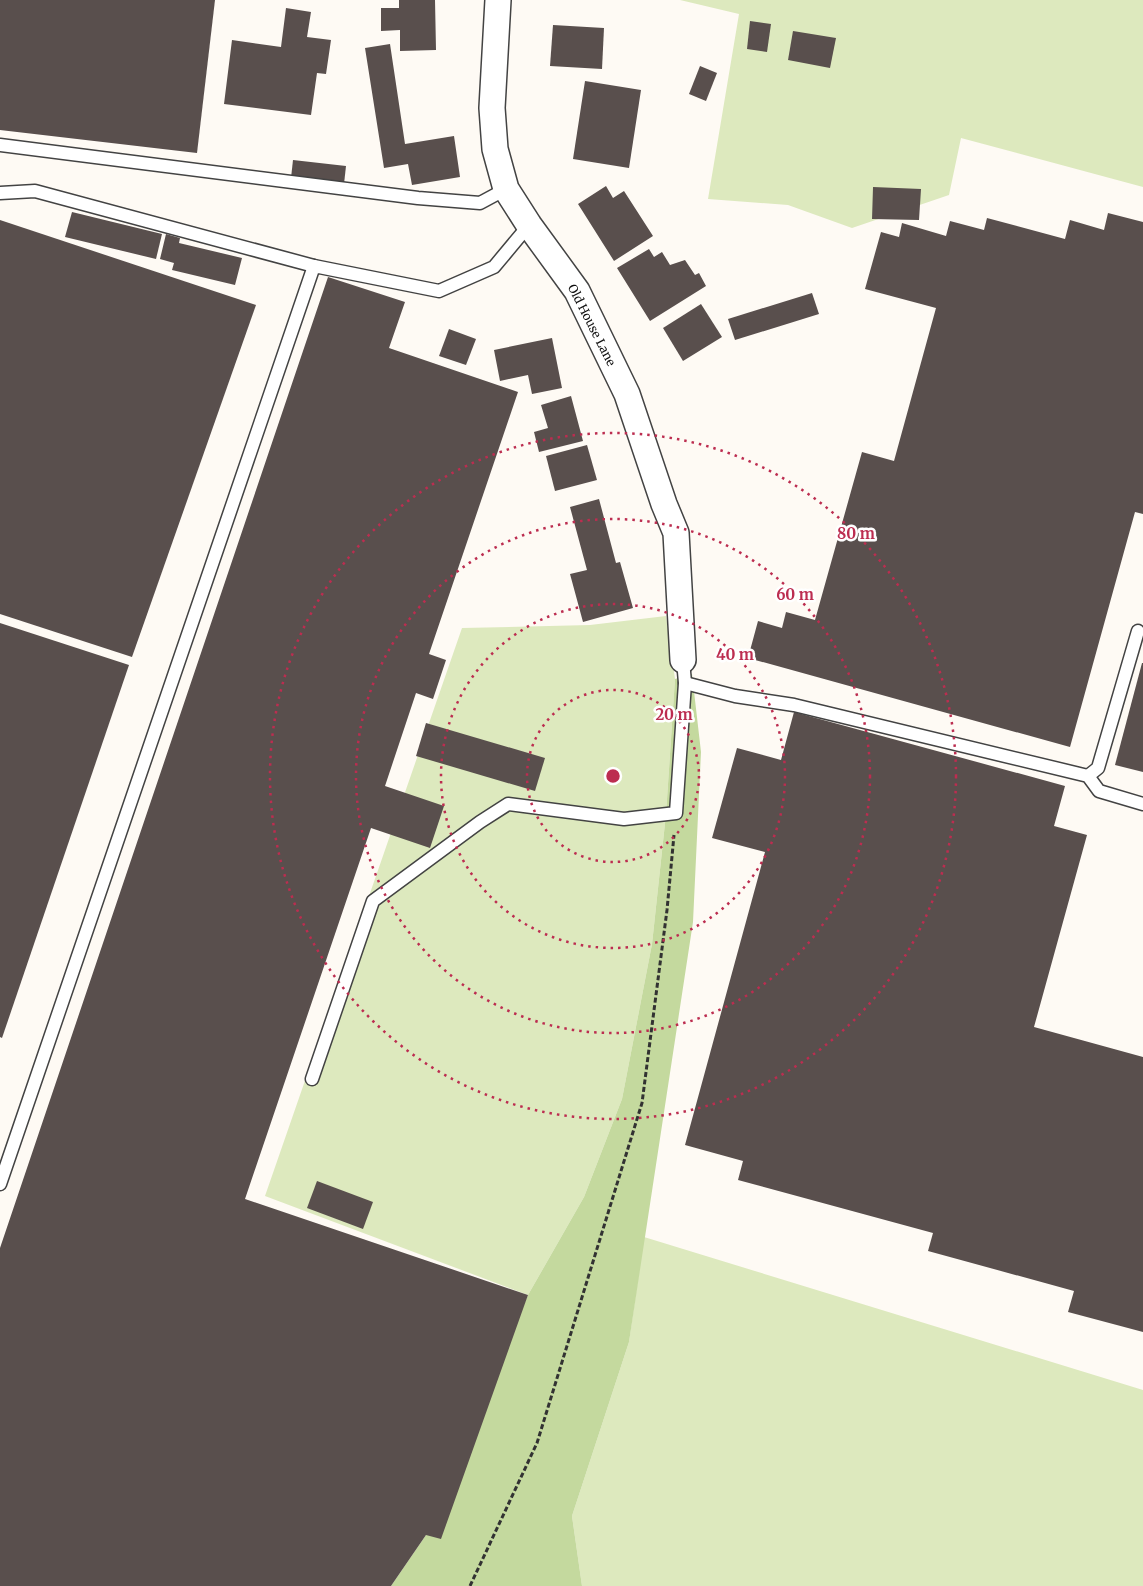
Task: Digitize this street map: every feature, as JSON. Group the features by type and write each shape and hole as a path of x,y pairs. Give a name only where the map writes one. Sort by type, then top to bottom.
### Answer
{"street":[{"name":"Old House Lane","path":"498,0 492,108 495,149 506,188 529,225 577,290 627,394 664,504 676,533 684,671"}],"lane":[{"path":"0,145 418,198 480,203 506,188"},
{"path":"0,193 35,191 314,266 439,291 494,267 529,225"},
{"path":"0,1184 314,266"},
{"path":"1088,776 1098,768 1138,631"},
{"path":"312,1079 373,901 480,822 508,804 624,819 676,813 684,671 735,696 794,704 1088,776 1099,791 1143,804"}],"path":[{"path":"470,1586 537,1443 642,1103 667,910 676,813"}],"green space":[{"path":"680,0 1143,0 1143,187 961,138 949,195 852,228 788,205 708,199 739,14"},
{"path":"666,616 675,679 666,814 652,944 622,1099 584,1197 528,1295 265,1196 462,628 590,625"},
{"path":"692,674 701,752 693,922 629,1342 572,1516 582,1586 391,1586 426,1535 528,1295 584,1197 622,1099 652,944 666,814 675,679"},
{"path":"644,1237 1143,1390 1143,1586 582,1586 572,1516 629,1342"}],"building":[{"path":"0,0 215,0 197,153 0,130"},
{"path":"399,0 435,0 436,50 400,51 400,30 381,31 381,8 399,8"},
{"path":"286,8 311,12 307,37 331,40 326,74 317,73 311,115 224,104 232,40 281,47"},
{"path":"750,21 771,24 767,52 747,49"},
{"path":"553,25 604,28 602,69 550,66"},
{"path":"793,31 836,38 830,68 788,60"},
{"path":"390,44 405,144 454,136 460,177 412,185 408,164 384,168 365,48"},
{"path":"700,66 717,73 706,101 689,94"},
{"path":"585,81 641,90 629,168 573,159"},
{"path":"293,160 346,166 344,184 291,178"},
{"path":"606,186 613,198 624,191 653,236 614,261 578,204"},
{"path":"873,187 921,189 919,220 872,219"},
{"path":"72,212 162,234 156,259 65,237"},
{"path":"1108,213 1143,222 1143,514 1135,512 1070,747 748,658 758,621 782,628 786,612 815,620 862,452 894,461 936,308 865,289 881,232 899,237 902,223 946,236 950,221 984,230 987,218 1065,239 1070,220 1104,230"},
{"path":"0,220 256,305 132,657 0,614"},
{"path":"166,234 180,238 179,243 242,258 235,285 172,270 174,263 160,259"},
{"path":"649,249 654,257 662,252 670,265 685,260 695,275 699,273 706,286 650,321 617,268"},
{"path":"328,277 405,302 389,348 518,392 429,654 446,660 433,699 416,693 385,786 444,806 430,848 371,828 245,1199 528,1295 441,1539 426,1535 391,1586 0,1586 0,1248"},
{"path":"812,293 819,314 735,340 728,319"},
{"path":"701,304 722,337 683,361 663,328"},
{"path":"449,329 476,339 466,365 439,356"},
{"path":"552,338 562,388 532,394 528,375 500,381 494,350"},
{"path":"571,396 583,441 539,452 534,432 548,428 541,405"},
{"path":"587,445 597,480 555,491 546,456"},
{"path":"599,499 616,563 620,562 633,608 583,622 570,574 587,570 570,507"},
{"path":"0,623 129,665 2,1038 0,1037"},
{"path":"1143,663 1143,772 1115,765"},
{"path":"794,712 1065,786 1054,826 1087,835 1034,1027 1143,1057 1143,1332 1068,1312 1074,1291 928,1251 933,1233 738,1180 743,1161 685,1145 765,852 712,838 737,748 781,760"},
{"path":"426,723 545,758 535,791 416,756"},
{"path":"317,1181 373,1202 363,1229 307,1208"}]}
